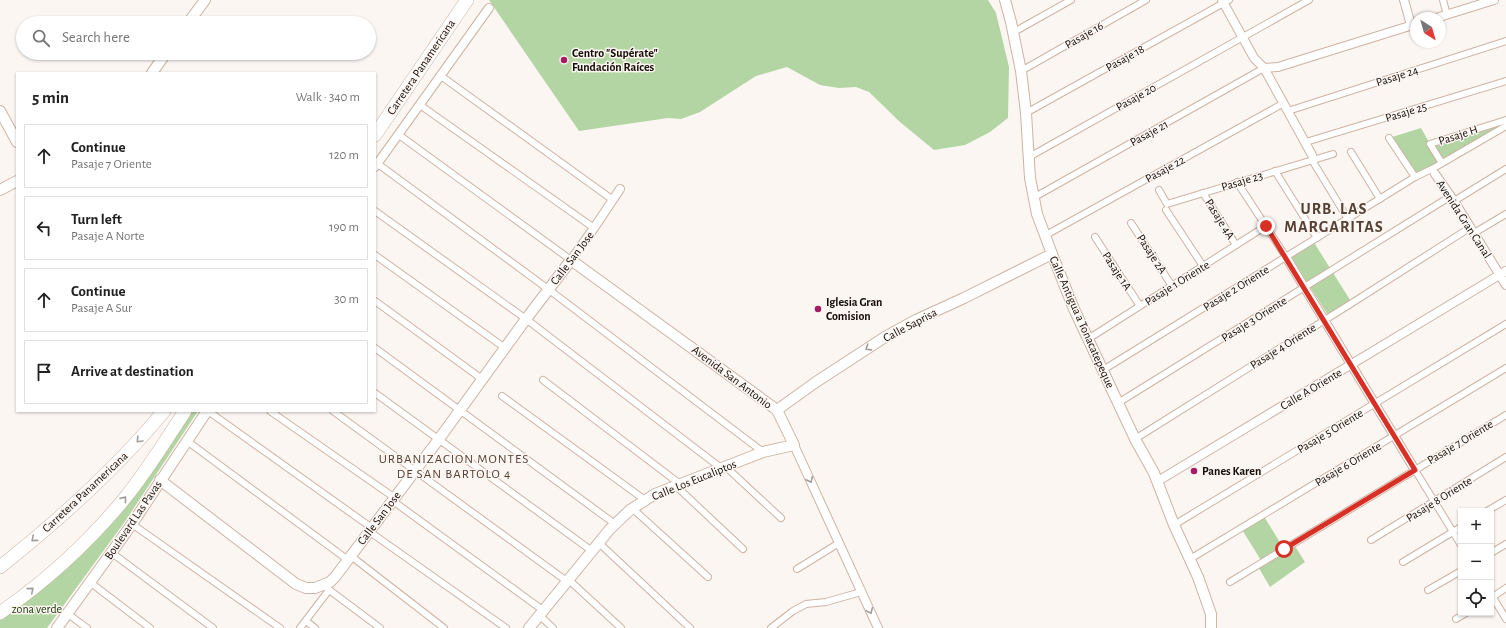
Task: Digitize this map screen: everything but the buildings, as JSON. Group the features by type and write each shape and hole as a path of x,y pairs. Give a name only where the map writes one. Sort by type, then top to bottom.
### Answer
{"highway":[{"name":"Carretera Panamericana","path":"376,120 459,0"},
{"name":"Carretera Panamericana","path":"376,134 467,0"},
{"name":"Carretera Panamericana","path":"0,567 63,514 101,479 163,412"},
{"name":"Carretera Panamericana","path":"0,613 54,571 105,521 126,497 184,412"}],"street":[{"path":"193,16 205,0"},
{"name":"Calle Antigua a Tonacatepeque","path":"1004,0 1014,32 1021,71 1033,198 1064,286 1135,439 1158,482 1174,525 1198,577 1209,607 1211,628"},
{"path":"1014,32 1071,0"},
{"name":"Pasaje 16","path":"1021,71 1146,0"},
{"name":"Pasaje 20","path":"1029,157 1309,0"},
{"path":"1404,0 1410,15"},
{"path":"1443,0 1447,15 1482,2 1494,0"},
{"path":"1225,1 1242,37 1254,58 1264,68 1306,142 1312,157 1348,219"},
{"name":"Pasaje 18","path":"1026,113 1225,1"},
{"path":"489,8 376,166 548,290 763,452"},
{"path":"1264,68 1278,67 1410,26"},
{"name":"Pasaje 24","path":"1286,107 1506,41"},
{"path":"153,72 161,60"},
{"name":"Pasaje 21","path":"1033,198 1264,68"},
{"path":"441,76 613,200"},
{"name":"Pasaje 25","path":"1306,142 1506,81"},
{"path":"420,105 594,228"},
{"name":"Pasaje 22","path":"1046,236 1286,107"},
{"path":"0,110 16,138"},
{"name":"Pasaje H","path":"1442,163 1430,144 1506,120"},
{"name":"Pasaje 2 Oriente","path":"1103,370 1415,177 1434,171 1442,163 1506,126"},
{"path":"399,135 571,260"},
{"path":"1389,138 1415,177"},
{"path":"1351,152 1380,199"},
{"name":"Pasaje 23","path":"1159,190 1167,204 1275,171 1312,157 1332,154"},
{"name":"Pasaje 3 Oriente","path":"1118,403 1304,288 1452,199 1506,169"},
{"path":"1275,171 1317,238"},
{"name":"Avenida Gran Canal","path":"1434,171 1472,230 1503,272 1506,285"},
{"path":"0,190 16,182"},
{"path":"1237,182 1286,257 1460,544"},
{"name":"Calle San Jose","path":"327,588 330,582 394,500 571,260 620,189"},
{"name":"Pasaje 4A","path":"1203,193 1236,245"},
{"path":"1166,210 1203,266"},
{"path":"376,212 526,319 723,468 781,518"},
{"name":"Pasaje 4 Oriente","path":"1135,439 1472,230 1506,214"},
{"name":"Pasaje 2A","path":"1131,223 1172,286"},
{"name":"Pasaje 1 Oriente","path":"1088,339 1266,226"},
{"name":"Pasaje 1A","path":"1095,237 1140,306"},
{"name":"Calle Saprisa","path":"777,410 828,374 885,337 916,320 1052,254"},
{"path":"376,256 505,348"},
{"name":"Avenida San Antonio","path":"571,260 777,410 878,628"},
{"name":"Calle A Oriente","path":"1158,482 1503,272"},
{"path":"376,302 482,379"},
{"name":"Pasaje 5 Oriente","path":"1174,525 1506,324"},
{"path":"376,349 615,524"},
{"name":"Pasaje 6 Oriente","path":"1190,559 1506,368"},
{"path":"544,380 678,485 743,549"},
{"path":"376,394 592,551"},
{"path":"502,396 645,500"},
{"name":"Boulevard Las Pavas","path":"57,628 112,553 207,412"},
{"path":"209,412 506,628"},
{"path":"271,412 394,500 542,614 553,628"},
{"path":"334,412 568,581 621,628"},
{"name":"Pasaje 7 Oriente","path":"1230,582 1506,415"},
{"path":"187,441 350,558 444,628"},
{"name":"Calle Los Eucaliptos","path":"529,628 615,524 632,508 655,494 763,452 794,444"},
{"name":"Pasaje 8 Oriente","path":"1371,540 1506,457"},
{"path":"160,480 296,584 306,588 327,588 380,628"},
{"path":"1492,508 1506,500"},
{"path":"632,508 708,577"},
{"path":"132,524 280,628"},
{"path":"1403,562 1458,529"},
{"path":"599,543 690,628"},
{"path":"797,569 839,543"},
{"path":"1494,551 1506,544"},
{"path":"112,553 213,628"},
{"path":"1428,590 1458,573"},
{"path":"91,583 150,628"},
{"path":"300,628 327,588"},
{"path":"1494,595 1506,588"},
{"path":"771,628 793,611 806,604 826,602 861,592"},
{"path":"1494,599 1506,619"},
{"path":"68,614 87,628"},
{"path":"1456,619 1461,616"},
{"path":"306,621 315,628"}],"green space":[{"path":"489,0 988,0 996,13 1009,67 1008,118 990,132 965,145 934,150 900,122 869,92 856,87 839,88 820,85 787,67 756,76 700,112 681,119 668,118 579,131"},
{"path":"1506,120 1506,126 1415,177 1389,138 1421,128 1430,144"},
{"path":"1313,241 1352,303 1329,317 1290,255"},
{"name":"zona verde","path":"184,412 197,412 126,520 47,628 0,628 0,613 80,547"},
{"path":"1263,515 1284,549 1293,543 1305,562 1270,587 1257,565 1262,562 1241,528"}],"place":[{"name":"Centro \"Supérate\" Fundación Raíces","path":"564,60"},
{"name":"Iglesia Gran Comision","path":"818,309"},
{"name":"Panes Karen","path":"1194,471"}],"district":[{"name":"URB. LAS MARGARITAS","path":"1334,217"},
{"name":"URBANIZACION MONTES DE SAN BARTOLO 4","path":"454,466"}],"route":[{"path":"1266,226 1415,470 1284,549"}]}
